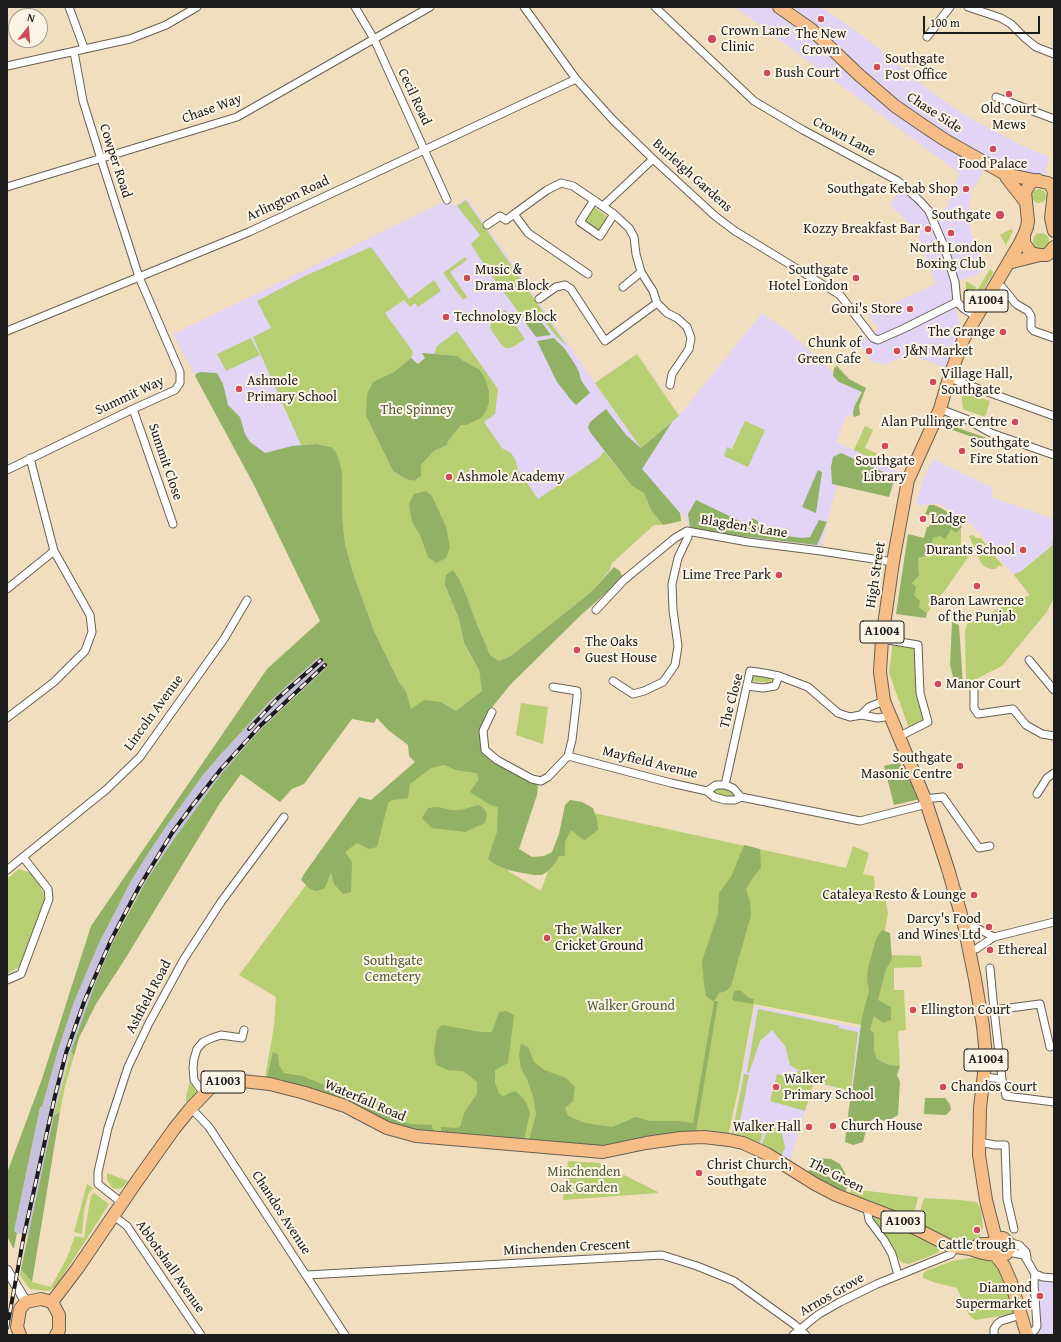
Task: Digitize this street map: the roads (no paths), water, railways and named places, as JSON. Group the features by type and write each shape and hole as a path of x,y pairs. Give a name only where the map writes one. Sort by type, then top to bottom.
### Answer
{"main road":[{"name":"Chase Side","path":"780,7 812,30 858,74 902,111 945,140 1006,174 1028,179 1045,180"},
{"name":"Chase Side","path":"1006,174 1007,178 1025,201"},
{"path":"1049,253 1031,253 1024,243 1024,235 1028,221 1025,192 1027,186 1031,182 1045,180 1052,187 1054,192 1054,201 1051,218 1054,231"},
{"name":"High Street","path":"964,925 926,801 884,701 880,672 882,639 893,562 908,480 940,409 962,342 1024,235"},
{"path":"1008,263 1049,253"},
{"name":"A1004","path":"964,925 978,995 986,1056 980,1108 980,1162 994,1248 1011,1282 1027,1335"},
{"name":"Waterfall Road","path":"52,1302 77,1269 174,1129 204,1094 215,1085 233,1080 270,1084 331,1101 345,1106 387,1128 405,1134 444,1139 603,1152 646,1143 681,1138 704,1138"},
{"name":"The Green","path":"704,1138 730,1140 756,1148 828,1192 892,1217 937,1240 956,1247 970,1249 981,1244 994,1248 1002,1256 1008,1247"},
{"path":"994,1248 1003,1238 1008,1247 1024,1305 1021,1315"},
{"path":"19,1334 17,1327 20,1309 26,1302 41,1299 52,1302 59,1315 59,1330 56,1335"}],"street":[{"path":"69,7 84,48"},
{"path":"7,66 130,39 166,25 197,7"},
{"name":"Cecil Road","path":"355,7 374,39 447,200"},
{"name":"Chase Way","path":"7,187 237,117 430,7"},
{"name":"Burleigh Gardens","path":"524,7 576,79 613,120 653,159 716,216 735,231 840,295 873,338 878,340 957,302"},
{"name":"Crown Lane","path":"655,7 754,101 803,130 898,181 920,201 929,211 944,246 955,282 957,302"},
{"path":"927,37 950,7"},
{"path":"968,7 1001,18 1012,24 1036,47 1054,54"},
{"name":"Cowper Road","path":"74,52 83,101 100,159 139,277"},
{"name":"Arlington Road","path":"7,331 249,232 576,79"},
{"path":"996,97 1054,119"},
{"path":"603,206 653,159"},
{"path":"487,225 500,216 506,220 547,190 561,184 573,186 614,214 629,228 634,237 636,254 641,272 657,303 667,313 677,318 687,327 691,338 689,349 672,374 670,385"},
{"path":"594,200 580,222 600,236 614,214"},
{"path":"514,214 528,233 588,274"},
{"path":"623,287 641,272"},
{"name":"Summit Way","path":"7,470 175,390 180,383 180,372 139,277"},
{"path":"997,283 1016,304 1028,311 1031,316 1031,328 1034,331 1054,338"},
{"path":"539,300 556,287 565,285 570,289 605,341 657,303"},
{"path":"957,302 964,309 977,317"},
{"path":"949,378 1054,416"},
{"name":"Summit Close","path":"133,409 173,524"},
{"path":"940,409 966,419 991,433 1054,455"},
{"path":"7,718 54,682 85,651 92,632 90,615 54,551 30,458"},
{"path":"614,681 633,694 644,691 663,682 675,665 678,646 673,610 672,584 678,558 688,537 687,531"},
{"name":"Blagden's Lane","path":"596,610 624,580 675,538 687,531 748,542 893,562"},
{"path":"7,589 54,551"},
{"name":"Lincoln Avenue","path":"7,870 107,789 140,757 224,639 247,600"},
{"path":"882,639 918,645 920,693 928,722 898,736"},
{"path":"1029,660 1054,690"},
{"name":"The Close","path":"725,785 750,671 764,672 779,676 808,687 838,713 850,716 861,715 878,718 890,716"},
{"path":"747,686 763,688 775,686 779,676"},
{"path":"492,712 483,731 486,750 497,760 532,779 541,781 548,777 568,756 578,698 576,690 553,687"},
{"path":"974,688 974,708 978,714 1013,709 1026,725 1042,734 1054,736"},
{"path":"861,715 869,707 884,701"},
{"name":"Mayfield Avenue","path":"568,756 671,783 707,790 716,785 725,785"},
{"path":"1037,794 1047,778 1054,773"},
{"path":"725,785 733,788 741,797 860,821 943,797 979,848 990,846"},
{"path":"707,790 714,797 725,800 735,800 741,797"},
{"name":"Ashfield Road","path":"122,1203 98,1184 98,1172 108,1128 128,1067 148,1023 184,959 221,902 284,817"},
{"path":"7,980 21,974 49,899 48,889 23,857"},
{"path":"970,951 976,949 994,937 1054,922"},
{"path":"964,925 971,926 994,937"},
{"path":"990,968 1002,1079 1006,1096 1054,1102"},
{"path":"978,995 993,993"},
{"path":"994,1010 1040,1004 1050,1047"},
{"path":"204,1094 194,1080 193,1068 197,1049 203,1042 221,1035 242,1038 244,1030"},
{"path":"984,1077 1002,1079"},
{"name":"Chandos Avenue","path":"192,1108 209,1127 345,1335"},
{"path":"979,1142 1004,1145 1007,1199 1014,1229"},
{"name":"The Green","path":"867,1208 869,1220 884,1240 892,1254 898,1275"},
{"name":"Abbotshall Avenue","path":"114,1216 128,1226 201,1335"},
{"path":"898,1275 951,1254 956,1247"},
{"path":"1008,1247 1023,1254 1035,1274 1034,1283 1037,1326 1035,1330 1027,1335"},
{"name":"Minchenden Crescent","path":"307,1275 662,1255 697,1266 734,1281 800,1328 806,1335"},
{"path":"7,1270 26,1302"},
{"path":"1035,1274 1042,1277 1054,1278"},
{"name":"Arnos Grove","path":"793,1335 819,1314 840,1302 898,1275"},
{"path":"994,1335 994,1329 1001,1321 1021,1315"}],"railway":[{"path":"249,729 278,698 321,660"},
{"path":"7,1328 24,1235 66,1053 84,1002 111,940 139,887 172,833 192,806 221,769 259,727 325,665"}],"place":[{"name":"The New Crown","path":"821,19"},
{"name":"Crown Lane Clinic","path":"712,39"},
{"name":"Southgate Post Office","path":"877,67"},
{"name":"Bush Court","path":"767,73"},
{"name":"Old Court Mews","path":"1009,94"},
{"name":"Food Palace","path":"993,149"},
{"name":"Southgate Kebab Shop","path":"966,189"},
{"name":"Southgate","path":"1000,215"},
{"name":"Kozzy Breakfast Bar","path":"928,229"},
{"name":"North London Boxing Club","path":"951,233"},
{"name":"Music & Drama Block","path":"467,278"},
{"name":"Southgate Hotel London","path":"856,278"},
{"name":"Goni's Store","path":"910,309"},
{"name":"Technology Block","path":"446,317"},
{"name":"The Grange","path":"1003,332"},
{"name":"Chunk of Green Cafe","path":"869,351"},
{"name":"J&N Market","path":"897,351"},
{"name":"Village Hall, Southgate","path":"933,382"},
{"name":"Ashmole Primary School","path":"239,389"},
{"name":"Alan Pullinger Centre","path":"1015,422"},
{"name":"Southgate Library","path":"885,446"},
{"name":"Southgate Fire Station","path":"962,451"},
{"name":"Ashmole Academy","path":"449,477"},
{"name":"Lodge","path":"923,519"},
{"name":"Durants School","path":"1023,550"},
{"name":"Lime Tree Park","path":"779,575"},
{"name":"Baron Lawrence of the Punjab","path":"977,586"},
{"name":"The Oaks Guest House","path":"577,650"},
{"name":"Manor Court","path":"938,684"},
{"name":"Southgate Masonic Centre","path":"960,766"},
{"name":"Cataleya Resto & Lounge","path":"974,895"},
{"name":"Darcy's Food and Wines Ltd","path":"989,927"},
{"name":"The Walker Cricket Ground","path":"547,938"},
{"name":"Ethereal","path":"990,950"},
{"name":"Ellington Court","path":"913,1010"},
{"name":"Walker Primary School","path":"776,1087"},
{"name":"Chandos Court","path":"943,1087"},
{"name":"Church House","path":"833,1126"},
{"name":"Walker Hall","path":"809,1127"},
{"name":"Christ Church, Southgate","path":"699,1173"},
{"name":"Cattle trough","path":"977,1230"},
{"name":"Diamond Supermarket","path":"1040,1296"}],"park label":[{"name":"The Spinney","path":"417,410"},
{"name":"Southgate Cemetery","path":"393,970"},
{"name":"Walker Ground","path":"631,1006"},
{"name":"Minchenden Oak Garden","path":"584,1180"}]}
